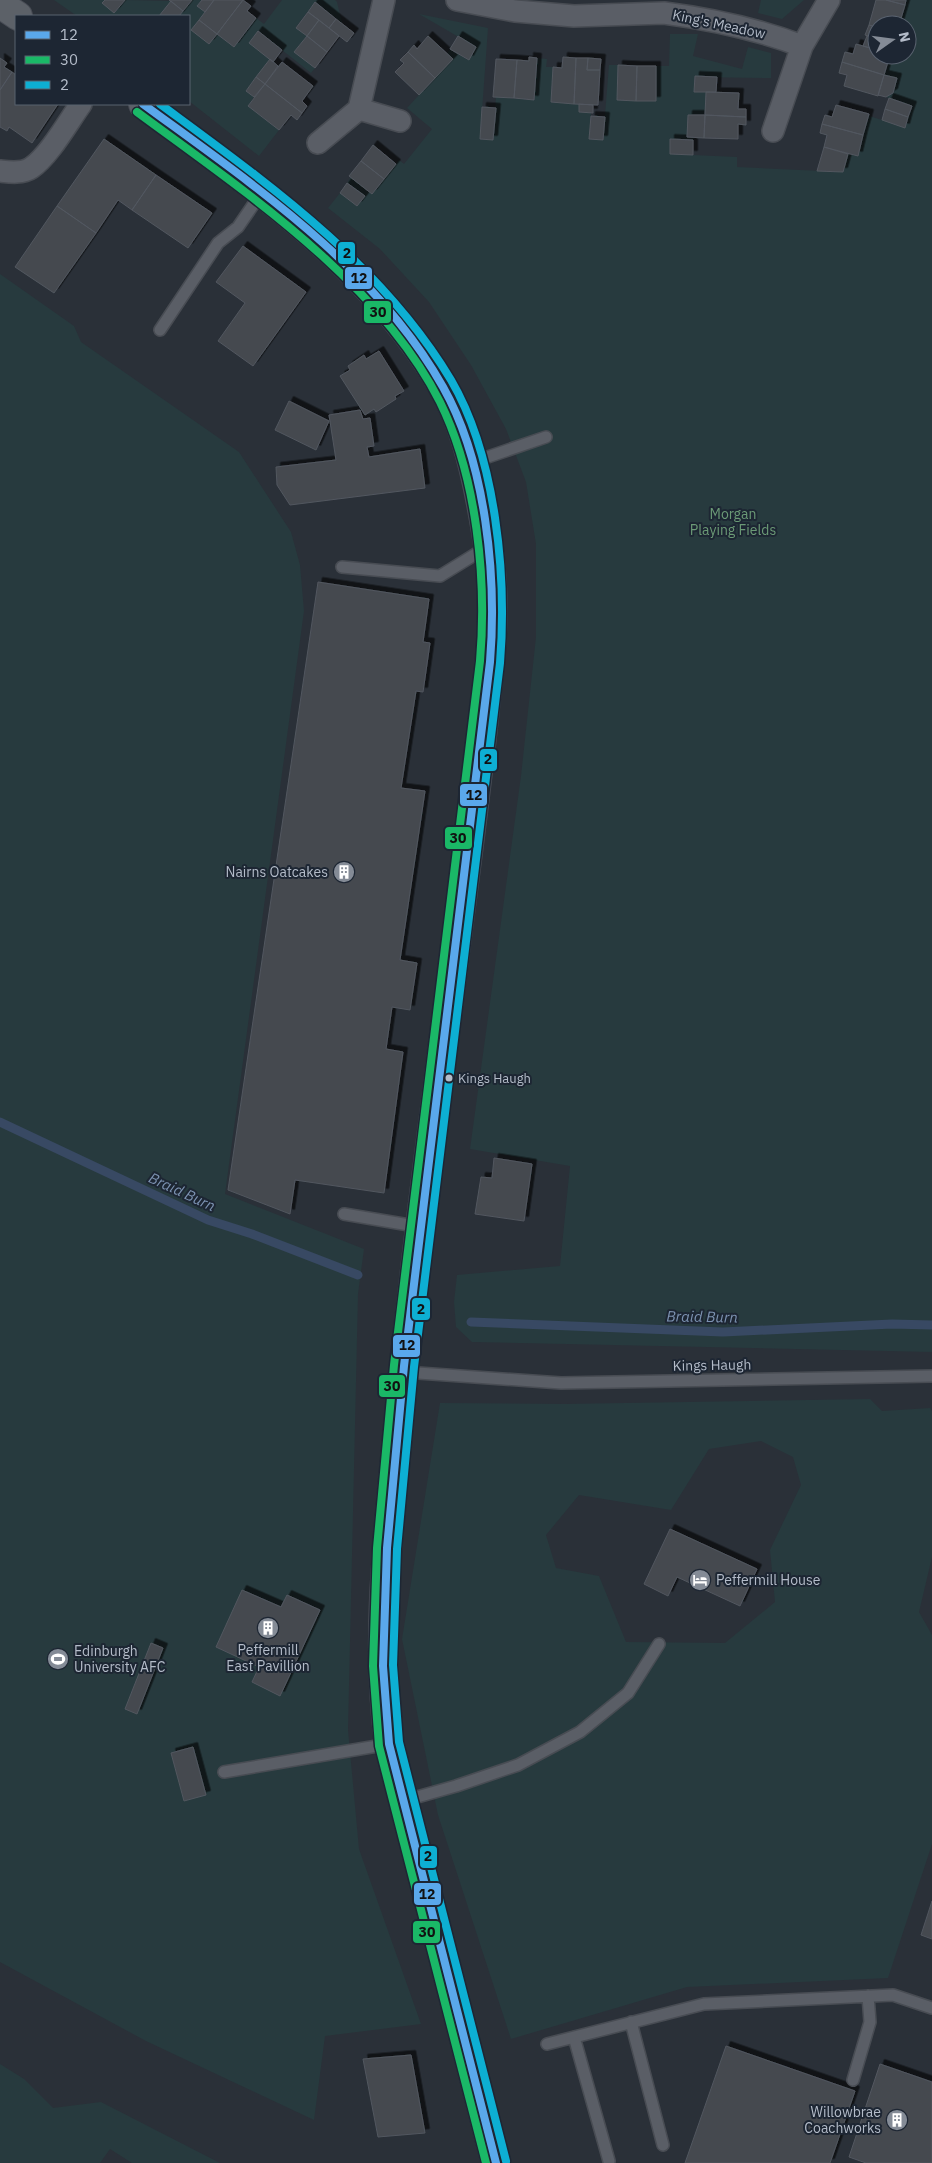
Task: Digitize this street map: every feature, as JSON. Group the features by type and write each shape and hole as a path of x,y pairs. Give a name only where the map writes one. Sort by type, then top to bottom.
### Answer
{"main road":[{"path":"0,4 16,15"},
{"path":"144,105 290,215 343,263 400,325 443,388 465,435 473,462 489,546 493,586 491,650 475,803 404,1372 383,1582 383,1694 389,1744 496,2163"}],"street":[{"path":"318,143 359,109 384,0"},
{"name":"King's Meadow","path":"457,0 515,11 574,8 678,14 740,26 802,46"},
{"path":"773,131 802,46 829,0"},
{"path":"0,171 13,172 30,169 43,156 80,105"},
{"path":"359,109 400,121"}],"lane":[{"path":"160,330 218,243 238,227 262,192"},
{"path":"473,462 546,437"},
{"path":"342,567 440,576 489,546"},
{"path":"344,1214 421,1227"},
{"name":"Kings Haugh","path":"404,1372 561,1383 932,1376"},
{"path":"404,1801 456,1786 518,1764 580,1732 628,1693 659,1644"},
{"path":"224,1772 389,1744"},
{"path":"547,2044 704,2004 893,1995 932,2008"},
{"path":"853,2080 870,2022 868,1996"},
{"path":"631,2022 663,2145"},
{"path":"574,2037 609,2161"}],"green space":[{"path":"54,0 105,0 102,3 114,13 125,0 171,1 160,15 76,15"},
{"path":"192,0 202,0 197,6 205,12 191,30 217,34 234,47 256,18 264,24 282,0 335,0 342,23 315,2 296,27 307,36 294,52 315,68 311,73 258,31 249,43 270,59 246,91 254,97 248,106 279,130 259,156 190,102 190,15 180,15"},
{"path":"761,0 804,0 782,19 758,13"},
{"name":"Morgan Playing Fields","path":"906,0 932,0 932,1352 472,1342 456,1327 454,1302 457,1275 560,1266 570,1166 470,1149 521,776 536,637 536,544 526,482 506,429 471,365 429,302 380,249 328,208 340,193 357,206 364,196 347,183 351,177 372,194 399,160 404,164 432,129 407,108 452,59 447,54 450,49 468,60 476,47 419,14 488,28 480,139 493,140 496,97 534,100 537,58 547,59 546,67 553,67 551,102 579,104 579,112 591,113 589,139 603,140 609,65 618,65 618,100 655,101 656,66 669,66 670,34 698,34 693,56 742,69 748,47 771,53 771,78 695,77 694,91 706,92 705,115 687,137 694,138 693,140 671,139 670,154 737,157 737,167 843,172 848,154 858,156 869,116 905,127 912,106 886,97 893,92 896,78 884,75 887,65 917,65 917,15 902,15"},
{"path":"0,274 74,326 81,342 239,452 291,532 300,565 304,611 225,1194 364,1249 358,1294 348,1730 359,1849 421,2024 325,2036 314,2120 146,2041 0,1962"},
{"path":"870,1399 882,1411 930,1408 932,1411 932,1557 919,1612 932,1635 932,1844 888,1978 687,1987 511,2039 438,1815 402,1639 440,1403 565,1404","holes":["761,1441 793,1457 801,1485 770,1550 775,1602 725,1643 626,1642 599,1576 556,1568 546,1535 579,1495 671,1510 709,1449"]},
{"path":"0,2064 24,2079 53,2108 101,2102 220,2163 132,2163 110,2149 100,2163 0,2163"}],"building":[{"path":"105,0 125,0 114,13 102,3"},
{"path":"169,0 192,0 183,11"},
{"path":"202,0 214,0 205,12 197,6"},
{"path":"214,0 243,0 217,34 199,20"},
{"path":"243,0 251,6 247,11 256,18 234,47 217,34"},
{"path":"876,0 886,0 905,5 902,15 872,15"},
{"path":"886,0 906,0 905,5"},
{"path":"171,1 183,11 180,15 160,15"},
{"path":"315,2 336,19 329,28 308,12"},
{"path":"308,12 319,20 307,36 296,28"},
{"path":"336,19 354,33 347,42 329,28"},
{"path":"199,20 217,34 209,44 191,30"},
{"path":"319,20 339,36 327,52 307,36"},
{"path":"258,31 282,50 273,62 249,43"},
{"path":"307,36 327,52 315,68 294,52"},
{"path":"428,36 453,59 435,78 408,52 414,45 417,49"},
{"path":"458,36 476,47 469,60 450,49"},
{"path":"867,36 867,47 863,46"},
{"path":"856,44 867,47 867,65 887,65 884,75 842,62 845,52 853,54"},
{"path":"408,52 435,78 419,95 395,72 404,63 400,60"},
{"path":"529,57 537,58 534,100 514,98 517,60 529,61"},
{"path":"563,57 576,58 574,104 551,102 553,67 562,68"},
{"path":"0,58 7,63 4,67 12,72 0,90"},
{"path":"576,58 588,58 587,70 600,70 598,105 574,104"},
{"path":"588,58 601,59 600,70 587,70"},
{"path":"270,59 278,66 265,84 256,77"},
{"path":"496,59 517,60 514,98 493,97"},
{"path":"282,62 313,86 302,101 307,106 302,113 265,84"},
{"path":"842,62 884,75 878,96 844,86 847,75 839,73"},
{"path":"618,65 637,66 636,101 617,100"},
{"path":"637,66 656,66 656,101 636,101"},
{"path":"12,72 15,74 15,105 57,105 32,143 9,127 7,131 0,127 0,90"},
{"path":"884,75 897,78 893,93 886,97 878,95"},
{"path":"695,76 717,77 716,92 694,92"},
{"path":"256,77 265,84 254,97 246,91"},
{"path":"265,84 302,113 297,120 291,115 279,130 248,106"},
{"path":"706,92 739,93 738,109 746,109 746,117 705,115"},
{"path":"889,98 912,106 908,117 885,109"},
{"path":"579,104 593,105 593,113 579,112"},
{"path":"836,105 869,114 863,135 822,124 825,115 832,117"},
{"path":"482,107 496,108 493,140 480,139"},
{"path":"885,109 908,117 905,128 882,120"},
{"path":"688,115 705,115 704,138 687,137"},
{"path":"705,115 746,117 746,125 738,124 738,139 704,138"},
{"path":"591,116 605,117 603,140 589,139"},
{"path":"822,124 863,135 858,156 824,147 827,135 820,133"},
{"path":"104,139 156,175 132,210 118,200 96,233 57,206"},
{"path":"670,139 693,140 693,155 670,154"},
{"path":"373,145 396,164 384,179 361,161"},
{"path":"824,147 848,154 843,172 817,171"},
{"path":"361,161 384,179 372,194 349,176"},
{"path":"156,175 212,213 188,248 132,210"},
{"path":"347,183 365,196 357,206 340,193"},
{"path":"57,206 96,233 54,293 15,267"},
{"path":"243,246 306,292 253,366 218,341 245,303 216,282"},
{"path":"379,351 404,391 395,396 396,399 376,412 374,409 365,415 340,376 350,370 348,366 364,355 366,359"},
{"path":"289,401 329,421 316,450 275,430"},
{"path":"360,410 363,419 370,418 374,446 367,447 369,457 420,449 425,488 290,505 277,485 276,467 336,460 329,415"},
{"name":"Nairns Oatcakes","path":"318,582 429,599 423,642 430,643 423,692 416,691 401,788 425,791 400,960 417,963 410,1010 392,1007 386,1049 403,1052 384,1193 295,1180 290,1214 228,1190"},
{"path":"494,1158 532,1164 524,1221 475,1214 481,1177 492,1178"},
{"path":"670,1529 757,1569 740,1606 677,1577 668,1596 644,1584"},
{"name":"Peffermill East Pavillion","path":"242,1590 281,1607 287,1595 320,1610 280,1696 252,1682 259,1667 216,1647"},
{"path":"151,1643 163,1648 137,1714 125,1709"},
{"path":"193,1747 206,1795 184,1801 171,1753"},
{"path":"932,1901 932,1939 921,1935"},
{"path":"726,2046 855,2091 830,2163 685,2163"},
{"path":"411,2055 425,2133 378,2137 363,2059"},
{"name":"Willowbrae Coachworks","path":"880,2064 932,2082 932,2163 866,2163 849,2157"}],"waterway":[{"name":"Braid Burn","path":"0,1122 208,1220 252,1234 358,1275"},
{"name":"Braid Burn","path":"471,1322 723,1332 892,1324 932,1325"}],"transit line":[{"name":"12","path":"144,105 268,197 308,230 347,265 383,303 415,343 443,387 458,417 479,485 490,557 492,593 490,662 404,1366 387,1548 383,1666 389,1744 496,2163"},
{"name":"2","path":"161,105 281,195 319,228 356,262 391,299 423,338 451,380 466,411 479,444 495,518 502,593 500,663 414,1367 397,1549 393,1665 399,1742 506,2161"},
{"name":"30","path":"137,112 221,174 306,241 346,278 382,317 414,358 440,402 453,431 463,463 477,529 482,597 480,661 394,1365 377,1548 373,1666 379,1746 486,2163"}],"place":[{"name":"Nairns Oatcakes","path":"344,872"},
{"name":"Kings Haugh","path":"449,1078"},
{"name":"Peffermill House","path":"700,1580"},
{"name":"Peffermill East Pavillion","path":"268,1628"},
{"name":"Edinburgh University AFC","path":"58,1659"},
{"name":"Willowbrae Coachworks","path":"897,2120"}]}
